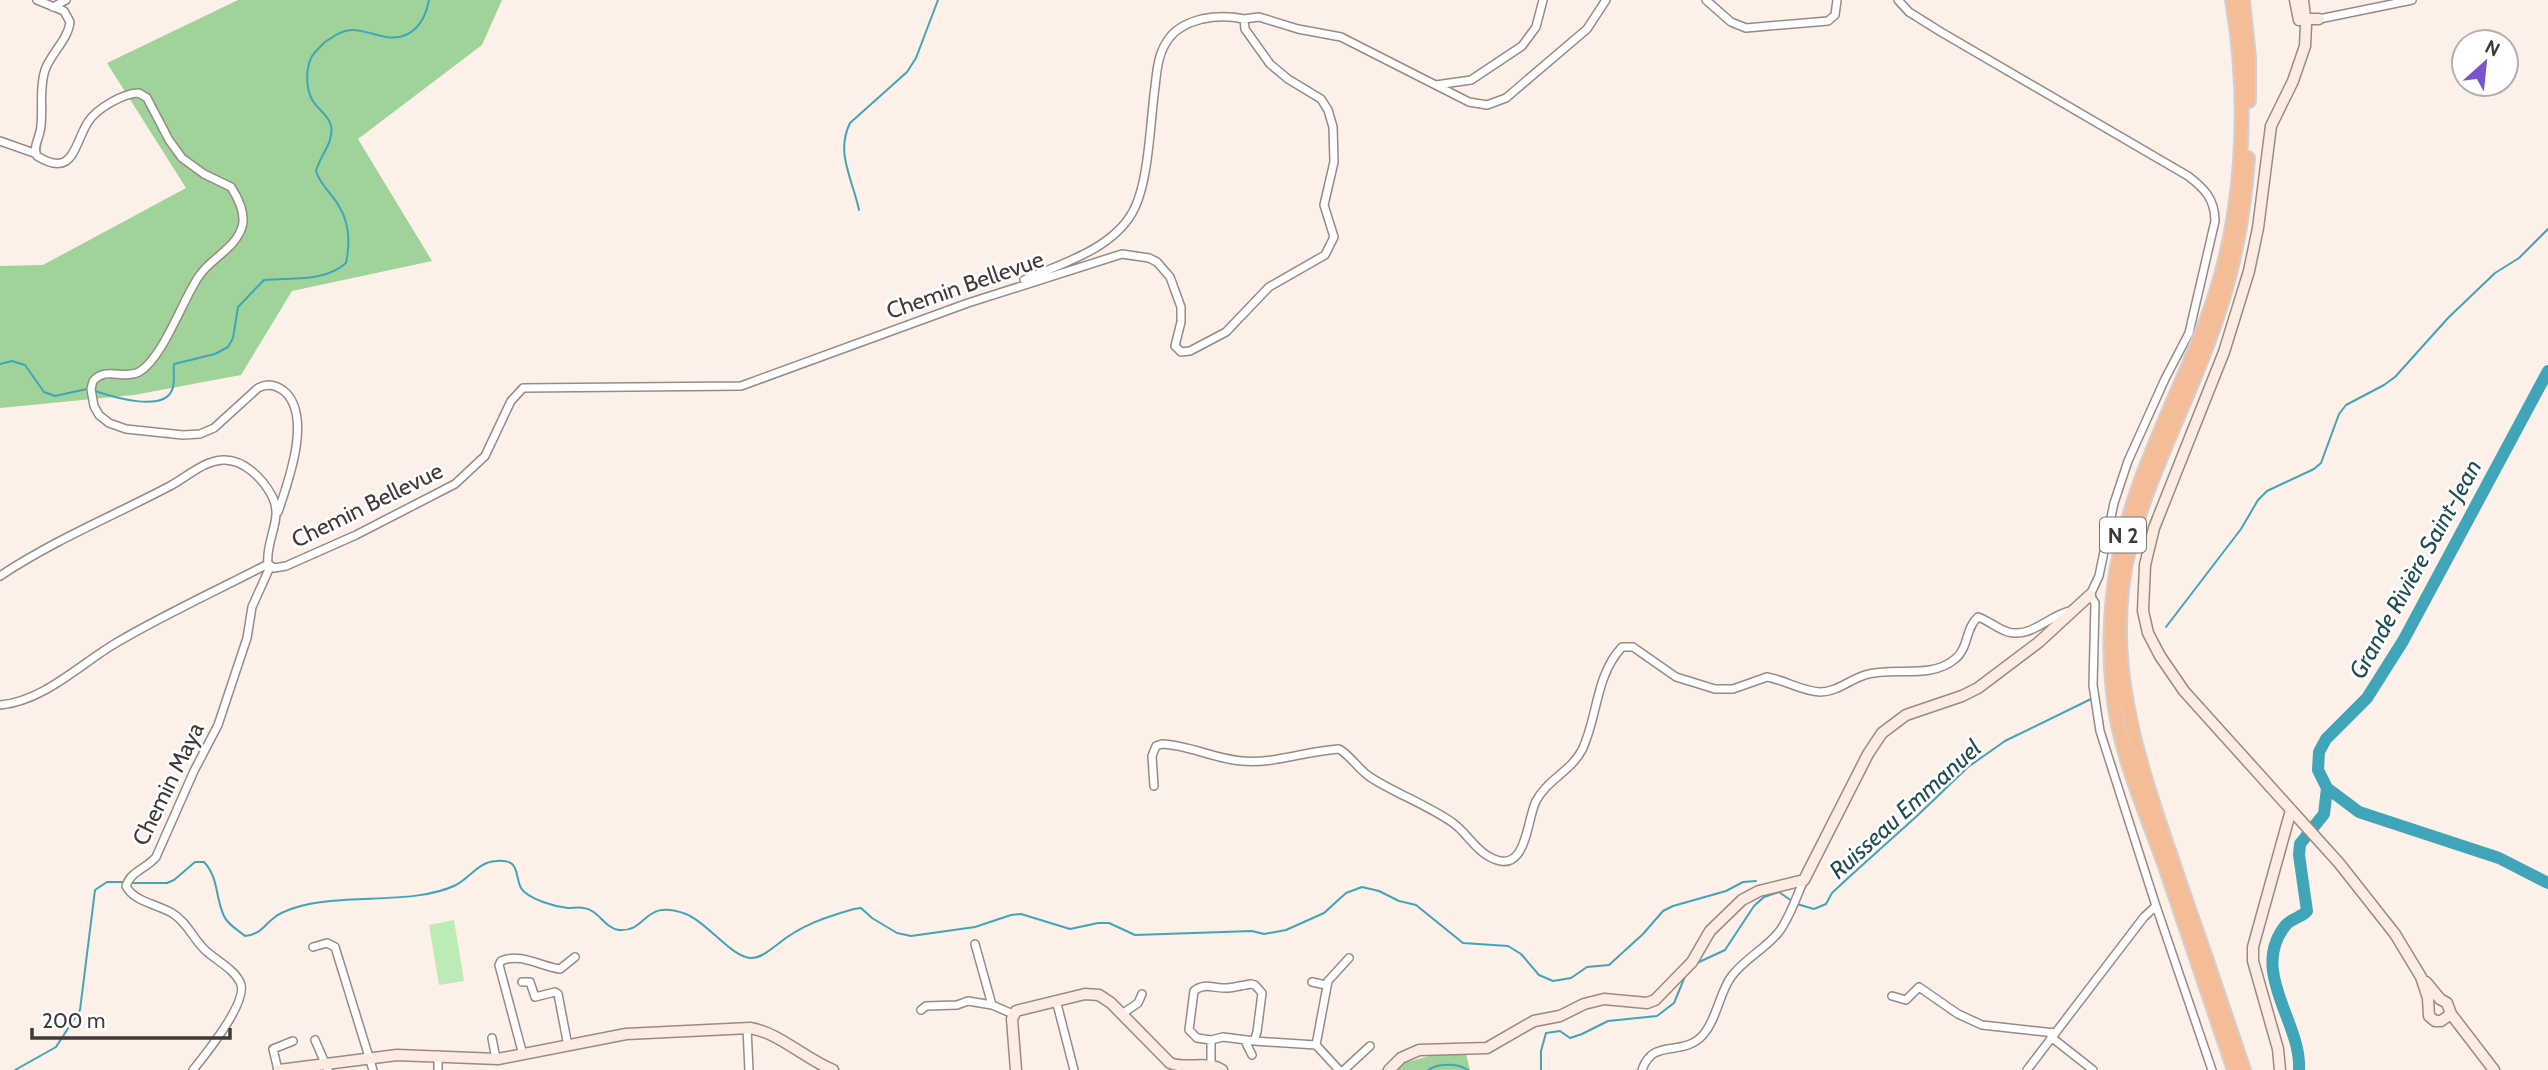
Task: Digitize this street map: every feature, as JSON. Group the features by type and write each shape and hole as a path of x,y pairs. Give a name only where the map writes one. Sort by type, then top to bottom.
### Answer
{"highway":[{"name":"N 2","path":"2232,0 2241,107 2236,197 2229,240 2206,323 2147,466 2124,532 2113,591 2112,659 2113,693 2126,754 2234,1070"},
{"name":"N 2","path":"2243,0 2249,57 2249,103 2246,192 2240,234 2212,333 2157,468 2130,545 2120,638 2127,708 2141,769 2244,1070"}],"street":[{"path":"34,153 41,125 42,79 51,56 70,26 68,14 37,0"},
{"path":"53,7 66,0"},
{"path":"1436,85 1471,80 1522,46 1536,27 1543,0"},
{"path":"989,296 1089,250 1121,228 1133,213 1141,191 1157,67 1164,44 1178,29 1191,22 1230,16 1259,18 1297,29 1341,37 1477,105 1487,105 1499,102 1587,29 1606,0"},
{"path":"1706,0 1731,22 1754,29 1828,21 1835,15 1836,0"},
{"path":"1642,1070 1645,1061 1654,1051 1685,1047 1703,1035 1729,980 1744,962 1777,934 1868,754 1882,733 1906,715 1978,688 2039,642 2090,595 2099,576 2114,503 2128,461 2189,332 2215,221 2213,204 2206,191 2188,176 1909,12 1898,0"},
{"path":"2306,19 2319,19 2412,0"},
{"path":"2300,2 2319,19"},
{"path":"2300,2 2306,19 2302,52 2293,81 2271,126 2258,229 2241,304 2163,501 2151,540 2142,592 2143,611 2148,633 2170,673 2199,709 2319,840 2395,934 2427,991 2431,1019 2441,1021 2467,1036"},
{"path":"2300,2 2303,34"},
{"name":"Chemin Bellevue","path":"0,576 54,543 220,460 236,462 254,472 272,497 278,513 269,565 286,566 455,484 485,456 511,401 523,387 741,386 989,296 1109,256 1142,255 1157,262 1174,286 1181,315 1174,344 1179,351 1187,352 1226,332 1269,287 1325,255 1334,237 1324,205 1335,162 1332,118 1321,99 1269,64 1245,29 1244,19"},
{"path":"2303,34 2319,19"},
{"path":"0,141 34,153 50,162 69,160 91,118 125,96 139,93 147,98 169,140 182,158 195,169 227,184 233,190 243,214 240,232 230,246 199,275 178,317 149,362 134,374 100,374 93,381 91,389 96,410 113,425 126,429 183,435 200,434 214,428 253,391 264,385 277,387 285,392 297,413 297,431 295,449 278,513"},
{"path":"0,705 33,696 119,641 269,565"},
{"name":"Chemin Maya","path":"193,1070 237,1007 242,993 241,983 195,940 180,918 135,897 127,883 156,857 194,771 214,734 243,651 252,607 269,565"},
{"path":"2090,595 2095,603 2093,685 2101,731 2156,906 2213,1070"},
{"path":"1154,786 1152,756 1156,746 1162,744 1241,761 1267,761 1339,749 1370,778 1455,824 1489,857 1500,861 1510,860 1521,850 1527,837 1529,815 1538,797 1576,762 1583,748 1600,688 1622,648 1633,648 1676,677 1715,689 1733,689 1767,677 1823,692 1866,675 1920,672 1950,663 1965,649 1972,623 1978,617 2008,632 2022,632 2037,628 2060,613 2070,611"},
{"path":"2280,1070 2278,1049 2253,961 2253,947 2291,810"},
{"path":"1389,1070 1401,1058 1419,1050 1487,1048 1534,1021 1560,1016 1584,1004 1604,999 1647,1003 1655,1000 1692,962 1710,931 1742,900 1759,891 1804,880"},
{"path":"2027,1070 2144,917 2156,906"},
{"path":"313,947 327,943 335,947 373,1070"},
{"path":"975,944 992,1005"},
{"path":"523,1055 500,961 537,961 560,969 575,957"},
{"path":"1316,1045 1326,985 1349,958"},
{"path":"2421,977 2440,999 2447,1003 2451,1014 2494,1070"},
{"path":"522,982 530,982 535,997 555,992 558,995 568,1046"},
{"path":"1312,982 1326,985"},
{"path":"1194,1037 1189,1030 1196,989 1204,986 1226,988 1251,984 1258,987 1262,993 1254,1041"},
{"path":"1892,996 1906,1000 1919,987 1958,1014 1982,1025 2053,1035 2092,1070"},
{"path":"1016,1070 1013,1014 1021,1008 1085,994 1099,995 1122,1014 1170,1063 1178,1067 1211,1065 1222,1070"},
{"path":"1122,1014 1138,1003 1142,994"},
{"path":"2428,1007 2440,999"},
{"path":"1056,1000 1073,1070"},
{"path":"921,1010 926,1006 957,1005 968,1001 992,1005 1013,1014"},
{"path":"2441,1021 2451,1014"},
{"path":"747,1028 749,1070"},
{"path":"293,1041 273,1049 278,1070 327,1066 397,1055 498,1059 626,1034 747,1028 763,1031 812,1061 833,1070"},
{"path":"1184,1038 1211,1040 1223,1037 1316,1045 1342,1070 1370,1046"},
{"path":"492,1038 498,1059"},
{"path":"315,1040 327,1066"},
{"path":"1211,1040 1211,1065"},
{"path":"1245,1041 1252,1055"},
{"path":"438,1055 438,1070"}],"green space":[{"path":"238,0 502,0 482,45 358,139 432,261 292,291 241,375 134,395 0,408 0,266 43,265 186,188 107,63"},
{"path":"454,920 464,981 439,985 429,925"},
{"path":"1464,1046 1470,1070 1380,1070"}],"waterway":[{"path":"95,391 138,401 161,400 169,395 173,387 174,364 215,354 228,347 233,338 238,307 264,280 327,274 346,263 346,221 316,171 329,143 331,126 310,94 307,82 309,64 325,42 339,33 350,30 386,37 410,33 424,16 429,0"},
{"path":"859,210 845,156 844,145 850,123 907,72 916,58 938,0"},
{"name":"Ruisseau Emmanuel","path":"2166,627 2241,529 2258,500 2267,491 2314,469 2321,463 2339,414 2346,405 2395,377 2448,318 2495,273 2519,258 2548,229"},
{"path":"0,364 12,361 25,365 44,392 55,396 87,389"},
{"name":"Grande Rivière Saint-Jean","path":"2548,371 2403,641 2367,698 2326,739 2319,752 2318,770 2327,788 2359,812 2499,858 2548,883"},
{"name":"Ruisseau Emmanuel","path":"1797,904 1814,909 1826,904 1832,893 1968,767 2005,741 2093,698"},
{"path":"2299,1070 2298,1052 2274,979 2272,961 2275,943 2285,926 2307,911 2299,855 2300,844 2324,814 2327,788"},
{"name":"Ruisseau Emmanuel","path":"129,883 167,883 195,862 204,862 215,881 226,919 245,936 258,932 277,916 294,908 313,903 399,897 439,891 456,885 484,864 504,861 515,868 523,890 540,901 568,908 589,909 609,926 619,930 636,926 653,913 672,910 694,918 735,952 751,958 758,957 814,922 861,908 897,933 911,936 975,927 1021,914 1070,929 1109,923 1135,935 1252,931 1264,934 1286,930 1324,913 1346,893 1362,887 1416,905 1463,943 1508,946 1521,954 1539,975 1553,981 1571,978 1587,967 1609,965 1643,934 1663,911 1673,906 1726,891 1743,882 1756,881"},
{"name":"Ruisseau Emmanuel","path":"15,1070 56,1047 80,1010 95,890 107,882 124,882"},
{"name":"Ruisseau Emmanuel","path":"1776,890 1792,901"},
{"path":"1697,963 1725,950 1754,906 1764,897 1779,892"},
{"path":"1541,1070 1541,1051 1546,1033 1560,1031 1570,1038 1608,1021 1657,1016 1674,1003 1686,974"},
{"path":"1428,1070 1448,1065 1468,1070"}]}
